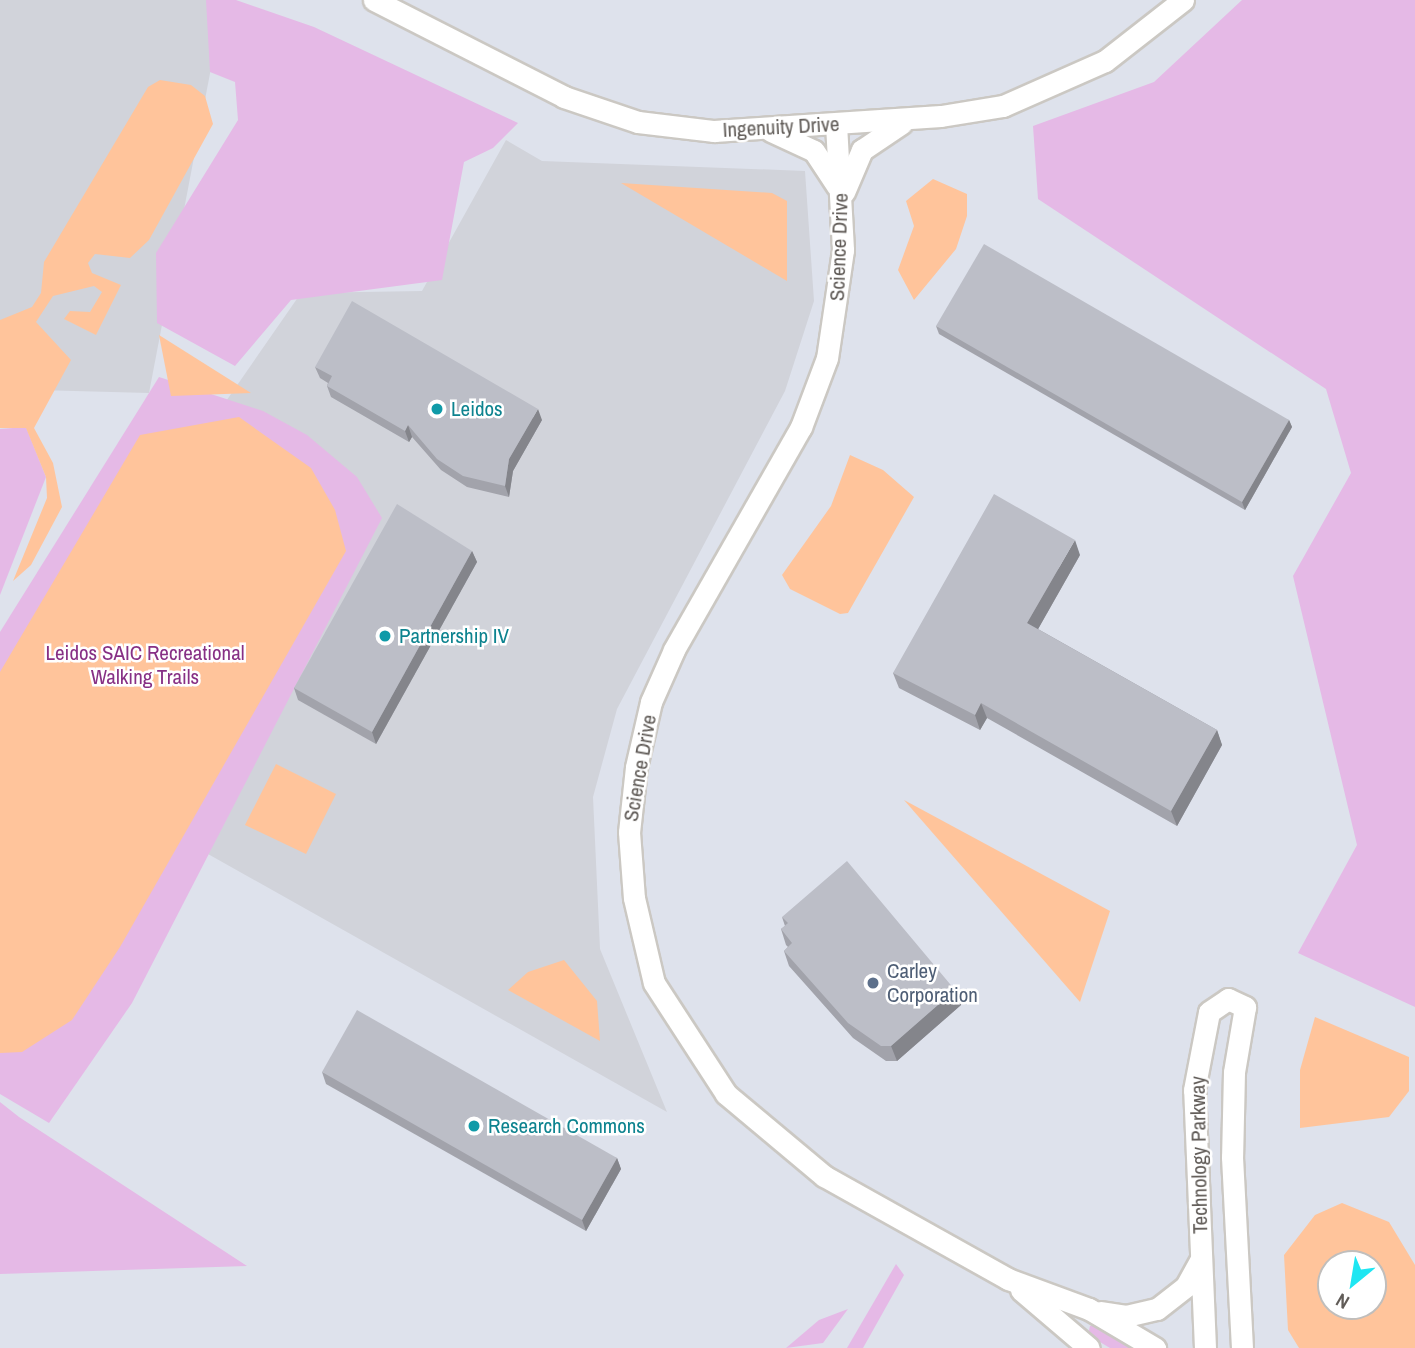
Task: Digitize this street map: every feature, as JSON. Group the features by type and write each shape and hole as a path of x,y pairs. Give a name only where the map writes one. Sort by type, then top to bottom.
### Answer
{"street":[{"name":"Ingenuity Drive","path":"374,0 514,75 600,111 665,127 764,129 910,119 1003,106 1046,91 1121,52 1183,0"},
{"path":"842,198 862,150 910,119"},
{"name":"Science Drive","path":"836,124 842,198 838,304 812,402 651,702 629,832 634,898 654,983 726,1094 824,1176 1008,1279 1089,1309 1156,1348"},
{"path":"764,129 814,151 842,198"},
{"name":"Technology Parkway","path":"1205,1348 1194,1090 1209,1012 1228,999 1245,1007 1234,1072 1232,1157 1242,1348"},
{"path":"1089,1309 1126,1316 1157,1309 1186,1286 1202,1257"},
{"name":"Science Drive","path":"1008,1279 1090,1348"}],"shaded area":[{"path":"0,0 224,0 149,393 0,389"},
{"path":"160,80 191,85 205,96 213,124 149,240 130,258 95,254 88,263 92,273 121,285 96,335 64,319 70,311 90,312 102,292 94,286 53,296 36,322 71,360 34,428 53,463 62,507 31,565 13,581 47,498 46,477 26,428 0,428 0,320 32,307 41,293 44,262 148,87"},
{"path":"506,140 542,161 805,171 814,301 785,391 617,709 593,797 600,949 667,1112 176,836 222,407 301,293 422,291"},
{"path":"933,179 967,194 967,216 956,249 914,300 898,270 914,226 906,201"},
{"path":"621,183 772,193 787,201 787,281"},
{"path":"159,335 251,393 171,396"},
{"name":"Leidos SAIC Recreational Walking Trails","path":"239,417 311,468 335,510 346,551 120,947 72,1020 22,1052 0,1053 0,672 140,435"},
{"path":"850,455 883,470 914,497 848,613 840,614 790,589 782,575 831,506"},
{"path":"276,764 336,794 306,854 245,825"},
{"path":"904,800 1110,911 1080,1002"},
{"path":"564,960 597,1001 600,1041 508,990 528,972"},
{"path":"1315,1017 1409,1057 1409,1091 1389,1117 1300,1128 1300,1070"},
{"path":"1342,1203 1389,1222 1415,1265 1415,1348 1299,1348 1288,1330 1284,1255 1315,1215"}],"green space":[{"path":"206,0 236,0 314,27 518,123 493,148 464,162 442,280 291,300 235,366 157,323 156,253 238,120 235,82 210,72"},
{"path":"1242,0 1415,0 1415,1007 1298,953 1357,845 1293,576 1351,473 1326,389 1038,199 1033,126 1154,82"},
{"name":"Leidos SAIC Recreational Walking Trails","path":"159,377 263,411 307,435 357,477 382,518 132,1003 49,1123 0,1094 0,632"},
{"path":"26,427 46,477 0,595 0,429"},
{"path":"0,1102 19,1117 247,1266 0,1274"},
{"path":"896,1264 904,1275 863,1348 847,1348"},
{"path":"848,1309 823,1343 786,1348 819,1320"},
{"path":"1099,1325 1139,1348 1110,1348 1088,1335 1090,1326"}],"building":[{"path":"984,244 1289,420 1242,502 936,326"},
{"name":"Leidos","path":"352,301 538,409 509,459 505,486 463,476 437,459 408,425 405,431 327,386 332,376 315,367"},
{"path":"994,494 1075,540 1027,623 1217,730 1171,811 981,703 975,715 893,673"},
{"name":"Partnership IV","path":"397,504 472,551 372,732 294,688"},
{"name":"Carley Corporation","path":"847,861 955,990 891,1046 881,1046 848,1023 784,951 792,943 781,929 788,923 782,917"},
{"name":"Research Commons","path":"357,1010 617,1158 582,1220 322,1072"}],"place":[{"name":"Leidos","path":"437,409"},
{"name":"Partnership IV","path":"385,636"},
{"name":"Carley Corporation","path":"873,983"},
{"name":"Research Commons","path":"474,1126"}]}
